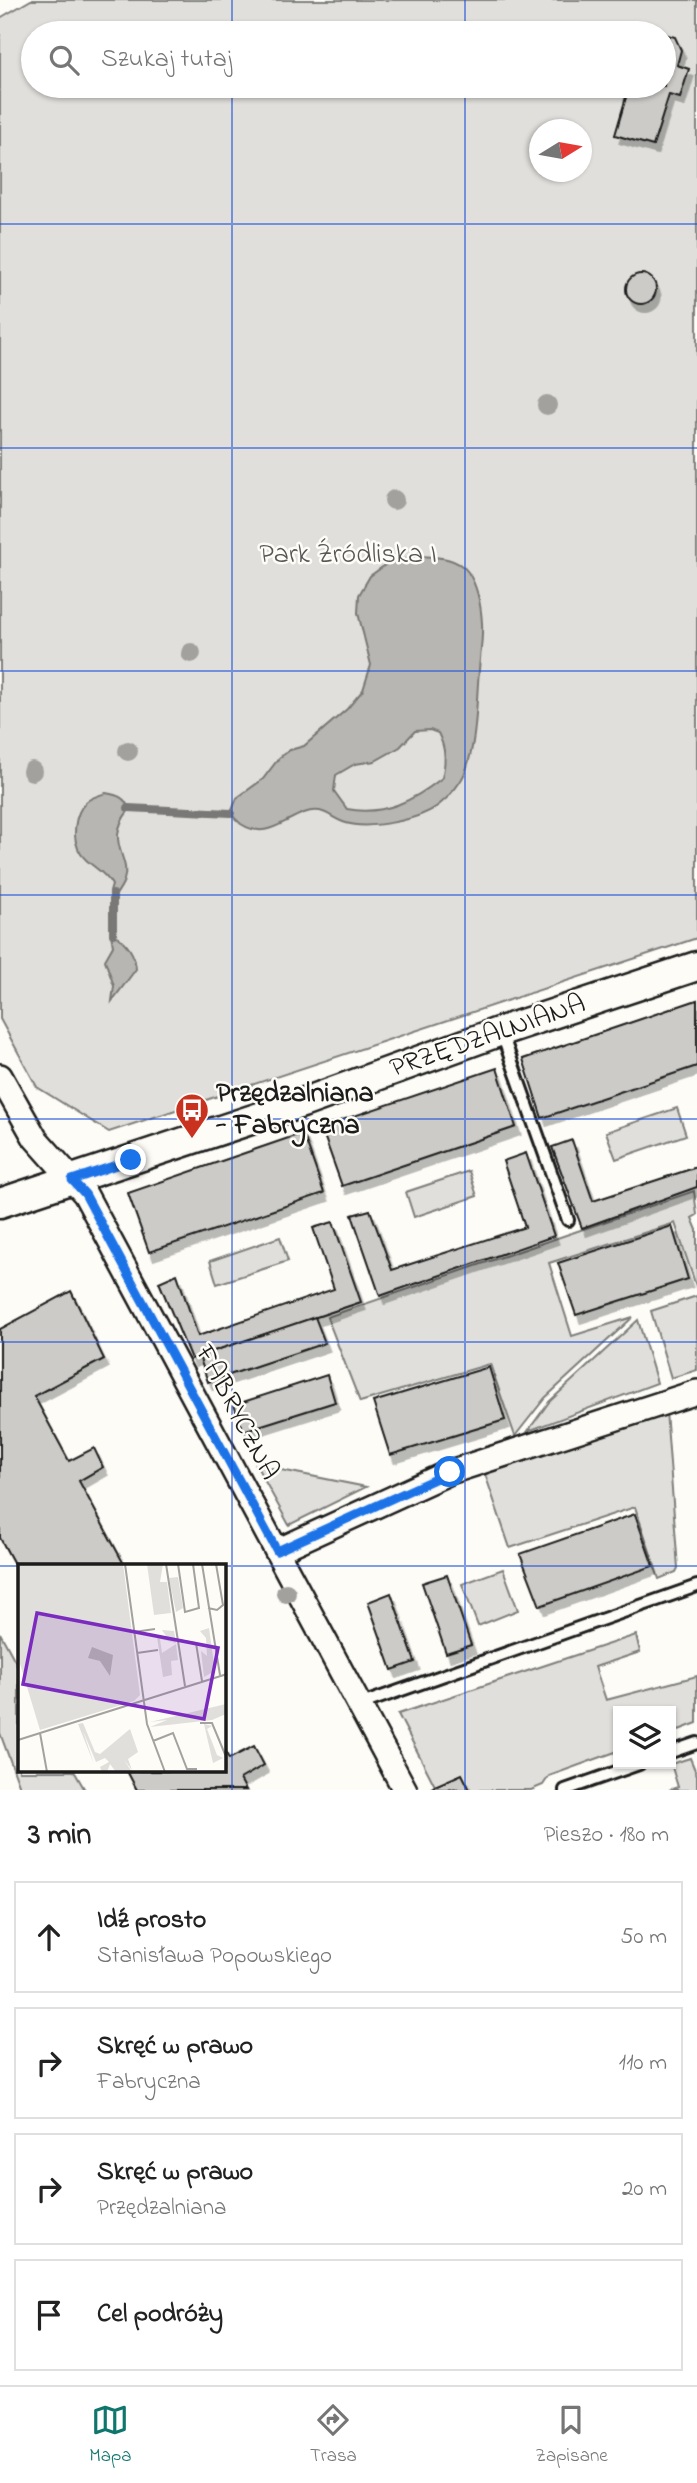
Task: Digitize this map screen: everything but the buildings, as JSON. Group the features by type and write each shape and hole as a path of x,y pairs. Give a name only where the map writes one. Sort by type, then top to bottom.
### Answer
{"street":[{"name":"PRZĘDZALNIANA","path":"0,1203 302,1103 501,1031 696,968"},
{"name":"FABRYCZNA","path":"0,1076 35,1138 85,1194 405,1790"},
{"path":"277,1551 450,1472 697,1392"}],"lane":[{"path":"501,1031 568,1220"},
{"path":"359,1704 697,1586"},
{"path":"676,1750 697,1743"},
{"path":"565,1790 625,1769"}],"green space":[{"name":"Park Źródliska I","path":"31,0 697,0 697,938 109,1132 37,1087 0,1019 0,18"},
{"path":"677,1108 686,1135 616,1159 606,1132"},
{"path":"469,1171 477,1196 414,1217 406,1192"},
{"path":"694,1191 697,1215 692,1218 697,1230 697,1289 675,1223 549,1263 572,1336 633,1317 545,1398 515,1436 490,1364 360,1402 327,1317"},
{"path":"280,1237 288,1261 217,1284 210,1261"},
{"path":"697,1296 697,1370 671,1378 651,1311"},
{"path":"638,1320 657,1383 528,1431 549,1402"},
{"path":"666,1411 678,1568 676,1572 659,1579 635,1507 510,1548 484,1471"},
{"path":"256,1465 366,1487 289,1525"},
{"path":"503,1569 518,1610 478,1626 462,1584"},
{"path":"0,1633 18,1666 18,1772 75,1772 85,1790 21,1790 0,1733"},
{"path":"636,1635 640,1652 595,1667 606,1700 697,1676 697,1723 676,1731 676,1706 613,1706 613,1753 549,1776 543,1785 531,1790 470,1790 462,1775 435,1786 398,1714"},
{"path":"690,1758 697,1775 697,1790 669,1790 678,1787 673,1769 676,1769 676,1762"}],"shaded area":[{"path":"420,556 452,561 468,572 477,590 482,629 476,721 470,758 462,779 440,804 431,810 393,822 353,824 325,813 310,811 266,830 241,824 231,813 237,798 263,779 279,758 290,750 304,746 347,709 363,690 371,665 358,613 359,595 370,576 388,563","holes":["430,730 438,733 445,755 442,778 420,794 397,805 361,811 347,809 334,791 336,775 355,764 375,761 400,747 415,731"]},
{"path":"106,793 123,799 129,810 118,831 125,872 116,895 110,892 112,885 109,880 81,854 75,834 82,807 90,799"},
{"path":"111,934 115,934 130,949 136,969 112,1001 114,986 105,960 113,946"}],"waterway":[{"path":"128,808 231,813"},
{"path":"113,894 113,934"}],"place":[{"name":"Przędzalniana - Fabryczna","path":"192,1140"}],"route":[{"path":"131,1160 72,1180 85,1194 277,1551 450,1472"}]}
